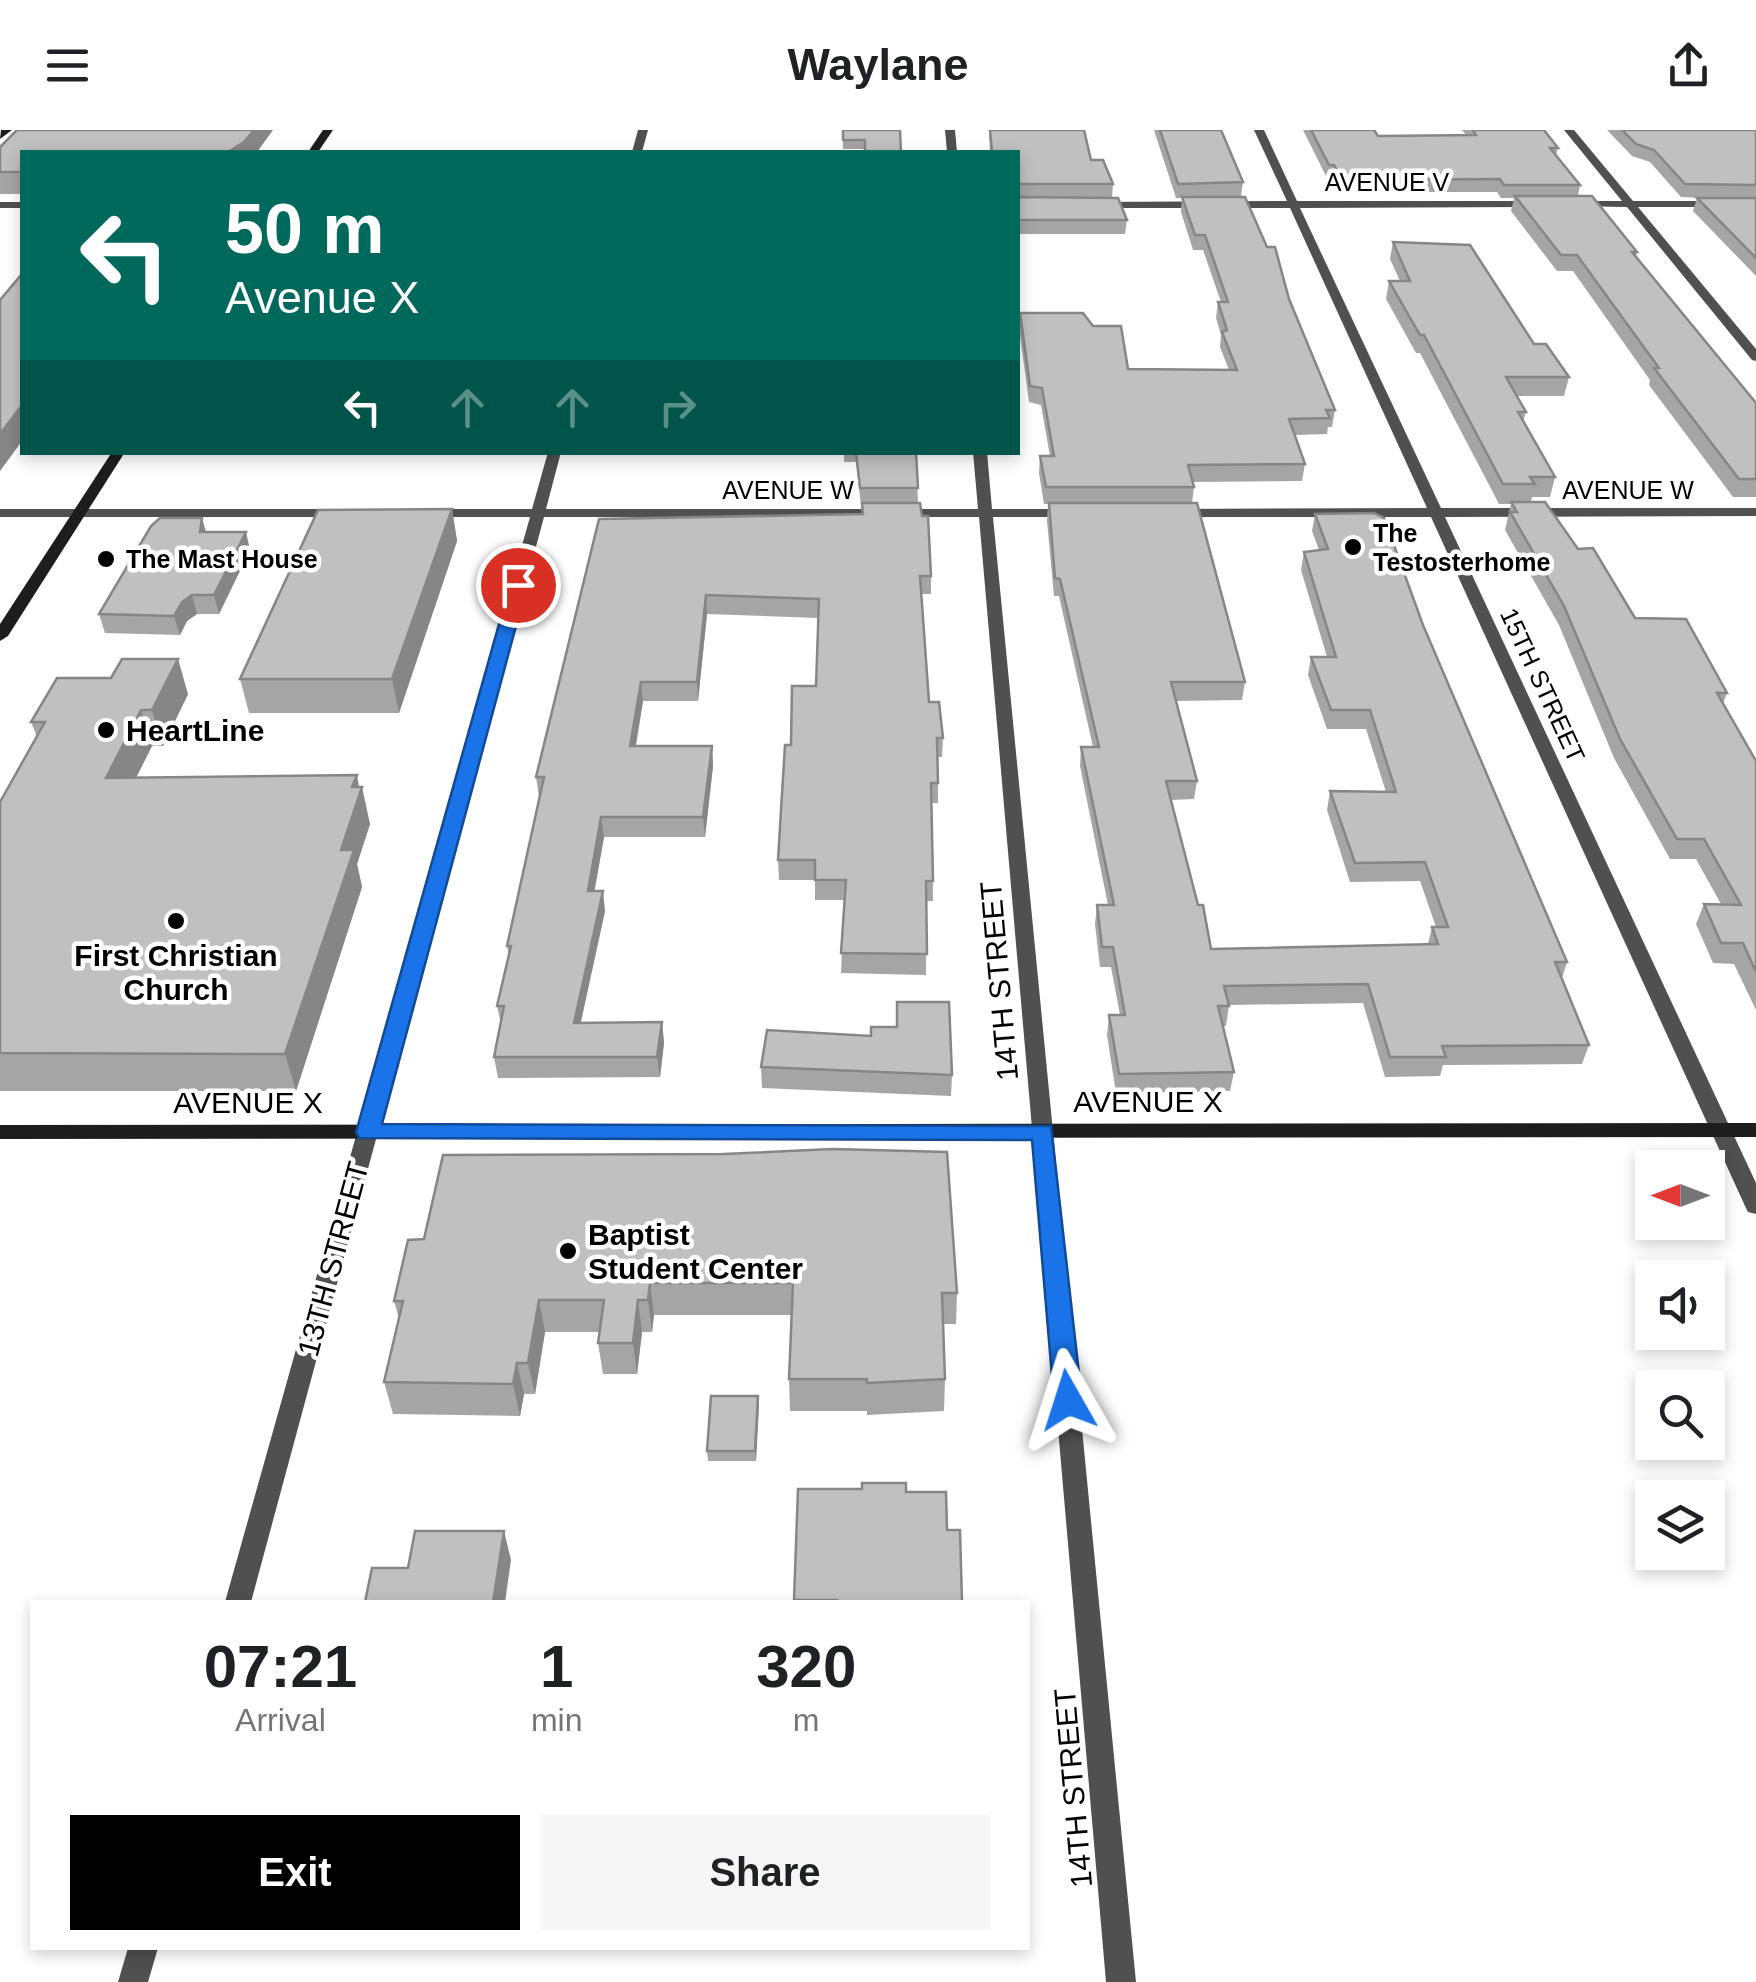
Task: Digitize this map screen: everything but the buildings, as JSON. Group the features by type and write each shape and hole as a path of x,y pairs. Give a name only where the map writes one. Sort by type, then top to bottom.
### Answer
{"street":[{"path":"0,136 6,130"},
{"name":"15TH STREET","path":"1259,130 1756,1206"},
{"path":"1569,130 1756,357"},
{"name":"AVENUE V","path":"1088,205 1756,204"},
{"path":"0,636 117,455"},
{"name":"13TH STREET","path":"239,1600 554,455"},
{"name":"14TH STREET","path":"980,455 1121,1982"},
{"name":"AVENUE W","path":"1153,513 1756,512"},
{"path":"0,514 361,513"},
{"name":"AVENUE W","path":"400,513 1097,513"},
{"name":"AVENUE X","path":"0,1132 1756,1130"},
{"path":"134,1982 142,1950"}],"place":[{"name":"The Testosterhome","path":"1353,547"},
{"name":"The Mast House","path":"106,559"},
{"name":"HeartLine","path":"106,730"},
{"name":"First Christian Church","path":"176,921"},
{"name":"Baptist Student Center","path":"568,1251"}],"route":[{"path":"518,585 368,1132 1043,1132 1068,1400"}]}
